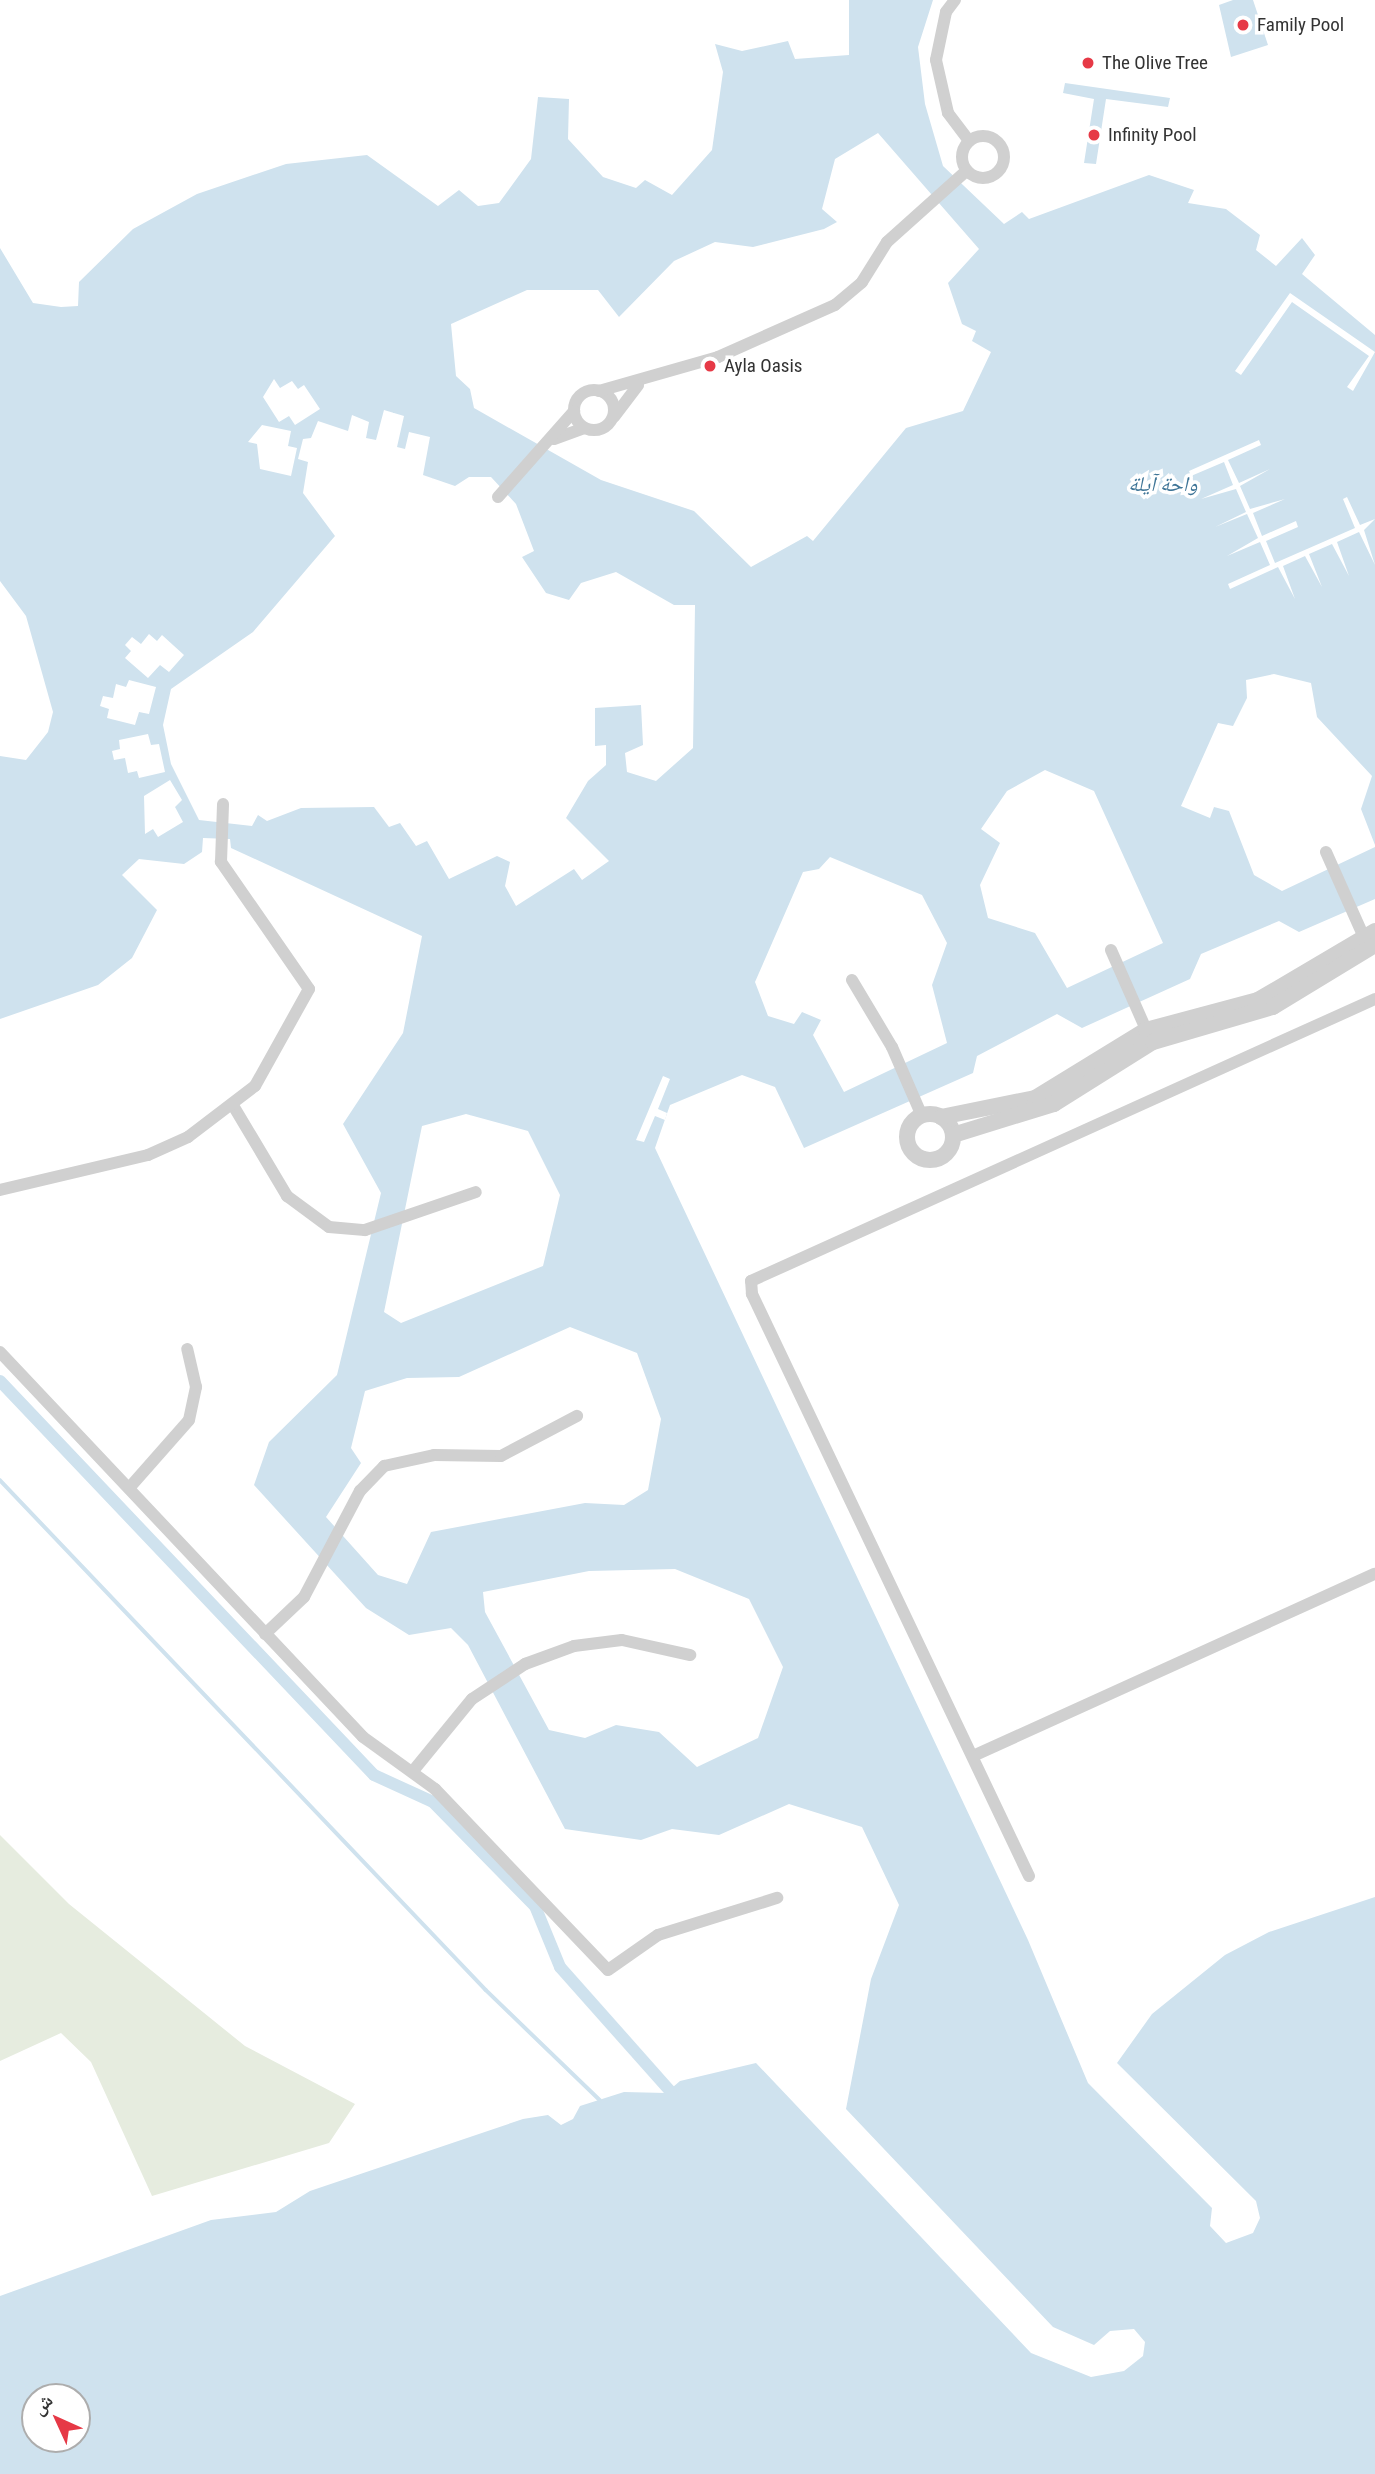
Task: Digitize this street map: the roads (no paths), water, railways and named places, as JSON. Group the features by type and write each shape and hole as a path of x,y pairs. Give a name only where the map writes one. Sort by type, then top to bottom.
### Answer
{"street":[{"path":"955,0 946,12 936,60 948,113 969,141"},
{"path":"963,171 990,178 1004,159 993,138 969,141"},
{"path":"963,171 961,155 969,141"},
{"path":"498,497 553,440 574,411 581,395 638,384 776,336 835,304 930,199 963,171"},
{"path":"553,440 584,428 604,428 638,384"},
{"path":"598,391 612,401 613,417"},
{"path":"574,411 584,428"},
{"path":"0,1190 60,1181 148,1155 234,1107 256,1086 309,989 221,862 218,844 223,804"},
{"path":"852,980 892,1047 919,1109 941,1117 1035,1098 1147,1030 1258,1000 1370,940 1356,920 1326,852"},
{"path":"1111,950 1147,1030"},
{"path":"1029,1876 752,1294 751,1281 1375,999"},
{"path":"919,1109 907,1133 910,1149 921,1159 943,1156 953,1135 1054,1104 1147,1030"},
{"path":"234,1107 276,1182 304,1214 329,1227 365,1230 476,1192"},
{"path":"941,1117 953,1135"},
{"path":"130,1487 189,1420 196,1387 187,1349"},
{"path":"0,1352 363,1737 414,1771 608,1970 658,1935 777,1898"},
{"path":"264,1634 304,1597 345,1526 360,1491 384,1466 433,1455 500,1456 577,1416"},
{"path":"973,1756 1375,1574"},
{"path":"414,1771 485,1689 525,1664 574,1646 622,1640 690,1655"}],"water":[{"name":"واحة آيلة","path":"849,0 933,0 918,47 925,104 943,166 1004,224 1022,212 1029,219 1149,175 1194,190 1188,203 1226,209 1260,235 1256,250 1276,266 1302,238 1315,255 1302,274 1375,335 1375,845 1361,809 1372,776 1317,717 1311,683 1274,674 1246,680 1247,698 1233,726 1218,723 1181,806 1210,818 1214,807 1229,811 1254,875 1282,891 1375,847 1375,899 1299,932 1279,921 1201,954 1190,979 1082,1028 1057,1014 977,1056 973,1073 804,1148 775,1087 742,1075 670,1105 655,1148 1028,1940 1088,2083 1212,2208 1210,2226 1226,2243 1253,2233 1260,2218 1256,2201 1117,2063 1152,2014 1225,1955 1269,1932 1375,1897 1375,2474 0,2474 0,2296 211,2220 276,2212 310,2191 523,2119 548,2115 561,2125 573,2119 580,2106 624,2092 666,2093 680,2081 756,2063 1031,2353 1091,2377 1124,2371 1143,2356 1145,2342 1134,2329 1110,2331 1094,2345 1053,2327 846,2109 871,1979 899,1905 862,1827 789,1804 719,1835 672,1829 641,1840 565,1829 468,1645 451,1628 409,1635 366,1608 254,1485 269,1442 337,1375 381,1193 343,1124 403,1033 422,936 231,848 230,839 203,838 202,852 184,864 139,859 122,875 157,910 132,958 98,985 0,1019 0,756 26,760 48,732 53,712 26,616 0,581 0,248 33,303 61,307 78,306 79,282 133,229 197,194 286,164 367,155 438,206 459,190 478,206 499,203 531,159 538,97 569,99 568,139 603,177 636,188 645,180 672,195 712,150 723,72 715,44 742,51 788,41 795,59 849,55","holes":["878,133 979,249 948,283 962,324 976,331 972,341 991,352 963,411 906,428 813,541 807,536 751,567 694,511 601,480 474,408 470,389 456,376 451,324 527,290 598,290 619,317 674,261 715,242 753,247 824,229 837,222 822,209 835,159","274,379 280,388 292,381 298,389 304,385 320,409 295,425 289,416 279,422 263,397","384,410 404,416 397,447 405,449 409,432 430,437 423,475 455,486 469,477 491,477 516,504 534,551 522,557 546,593 569,600 581,583 616,572 674,605 695,605 693,748 656,781 627,772 625,753 643,745 641,705 595,708 595,746 606,745 606,765 588,781 566,818 609,861 582,880 574,869 516,906 505,886 510,862 497,856 449,879 427,841 416,846 400,823 389,827 374,807 301,808 267,821 258,815 252,826 199,820 171,764 163,725 171,689 253,632 335,536 303,493 308,462 298,459 303,439 311,438 318,421 348,431 352,415 369,422 366,438 376,440","262,425 291,431 288,446 297,448 291,476 260,469 257,444 248,442","149,634 157,641 162,635 184,655 169,672 160,665 148,678 125,658 131,651 125,645 132,637 141,644","129,680 156,687 149,714 139,712 135,725 107,718 109,709 100,706 103,696 113,698 116,684 126,687","148,734 151,745 159,744 165,772 139,778 137,771 128,773 125,758 114,760 112,751 120,749 119,740","1045,770 1094,791 1163,943 1067,988 1035,933 988,918 980,885 1000,843 981,829 1007,791","170,780 182,800 175,807 183,822 158,837 153,829 145,834 144,796","830,857 922,895 947,943 932,985 947,1043 844,1092 813,1035 821,1020 802,1012 794,1024 768,1016 755,982 803,872 819,869","466,1114 528,1131 560,1195 543,1266 401,1323 384,1312 422,1126","570,1327 637,1353 661,1419 648,1490 624,1505 585,1503 431,1532 407,1584 378,1575 326,1517 361,1463 351,1448 365,1391 407,1378 459,1377","675,1569 749,1599 783,1667 758,1738 697,1767 659,1732 616,1725 585,1738 549,1730 485,1612 483,1592 589,1571"]},
{"name":"Family Pool","path":"1233,0 1253,0 1268,45 1231,57 1219,5"},
{"name":"Infinity Pool","path":"1065,83 1170,98 1168,107 1106,99 1096,164 1084,163 1094,99 1063,93"}],"waterway":[{"path":"0,1381 374,1775 433,1802 535,1906 560,1967 670,2091"},
{"path":"0,1480 486,1990 600,2100"}],"place":[{"name":"Family Pool","path":"1243,25"},
{"name":"The Olive Tree","path":"1088,63"},
{"name":"Infinity Pool","path":"1094,135"},
{"name":"Ayla Oasis","path":"710,366"}]}
